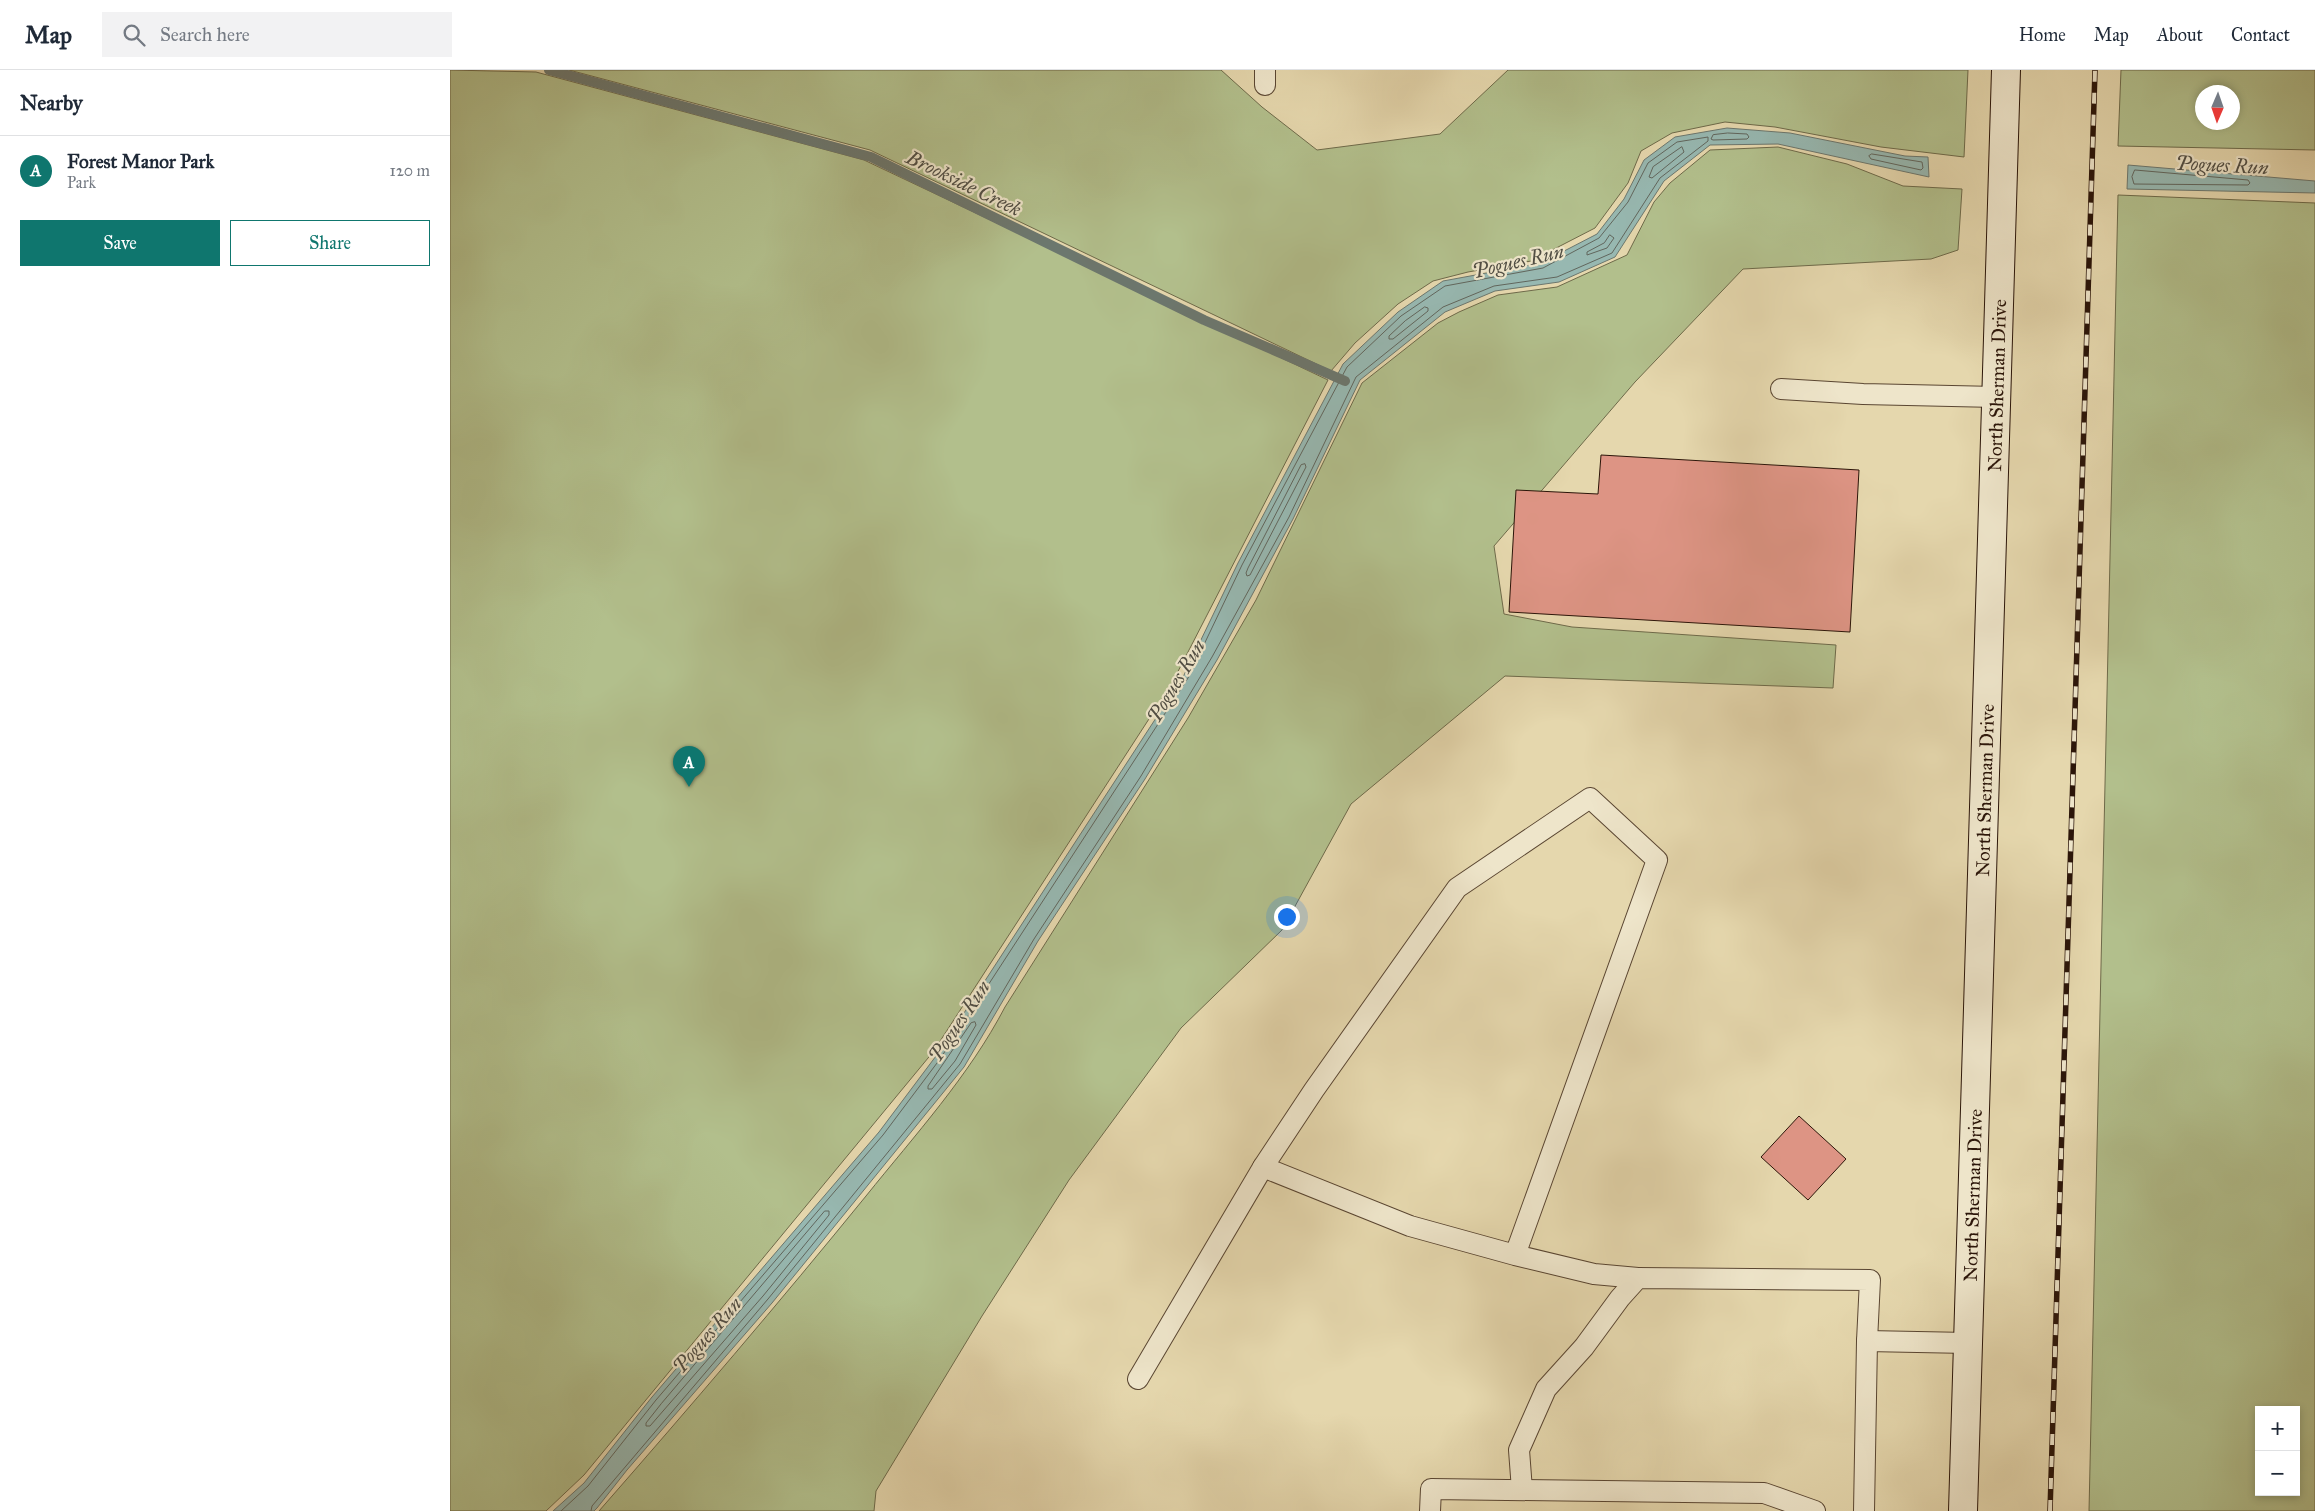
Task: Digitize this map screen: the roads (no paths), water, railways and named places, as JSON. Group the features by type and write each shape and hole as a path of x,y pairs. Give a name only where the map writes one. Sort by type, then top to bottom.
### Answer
{"main road":[{"name":"North Sherman Drive","path":"1963,1511 2006,70"}],"lane":[{"path":"1781,389 1864,394 1996,396"},
{"path":"1138,1380 1263,1167 1314,1090 1457,888 1590,798 1657,860 1515,1255"},
{"path":"1263,1167 1410,1226 1515,1255 1594,1274 1638,1278 1870,1280 1864,1511"},
{"path":"1522,1490 1519,1450 1546,1389 1584,1347 1620,1298 1638,1278"},
{"path":"1867,1341 1968,1343"},
{"path":"1430,1511 1430,1489 1764,1493 1815,1511"}],"water":[{"name":"Pogues Run","path":"1727,128 1790,133 1905,156 1928,157 1929,177 1778,144 1710,145 1664,181 1615,257 1559,282 1495,291 1445,312 1360,380 1293,519 1217,660 1145,779 1038,941 964,1067 772,1303 627,1470 597,1508 594,1511 553,1511 584,1483 652,1397 879,1132 936,1056 1184,675 1238,563 1343,364 1398,312 1443,281 1541,263 1597,234 1624,199 1644,160 1675,137"},
{"path":"2128,165 2315,181 2315,193 2127,189"}],"waterway":[{"name":"Brookside Creek","path":"549,70 871,157 1204,320 1345,381"}],"railway":[{"path":"2050,1511 2095,70"}],"place":[{"name":"Forest Manor Park","path":"689,787"}]}
